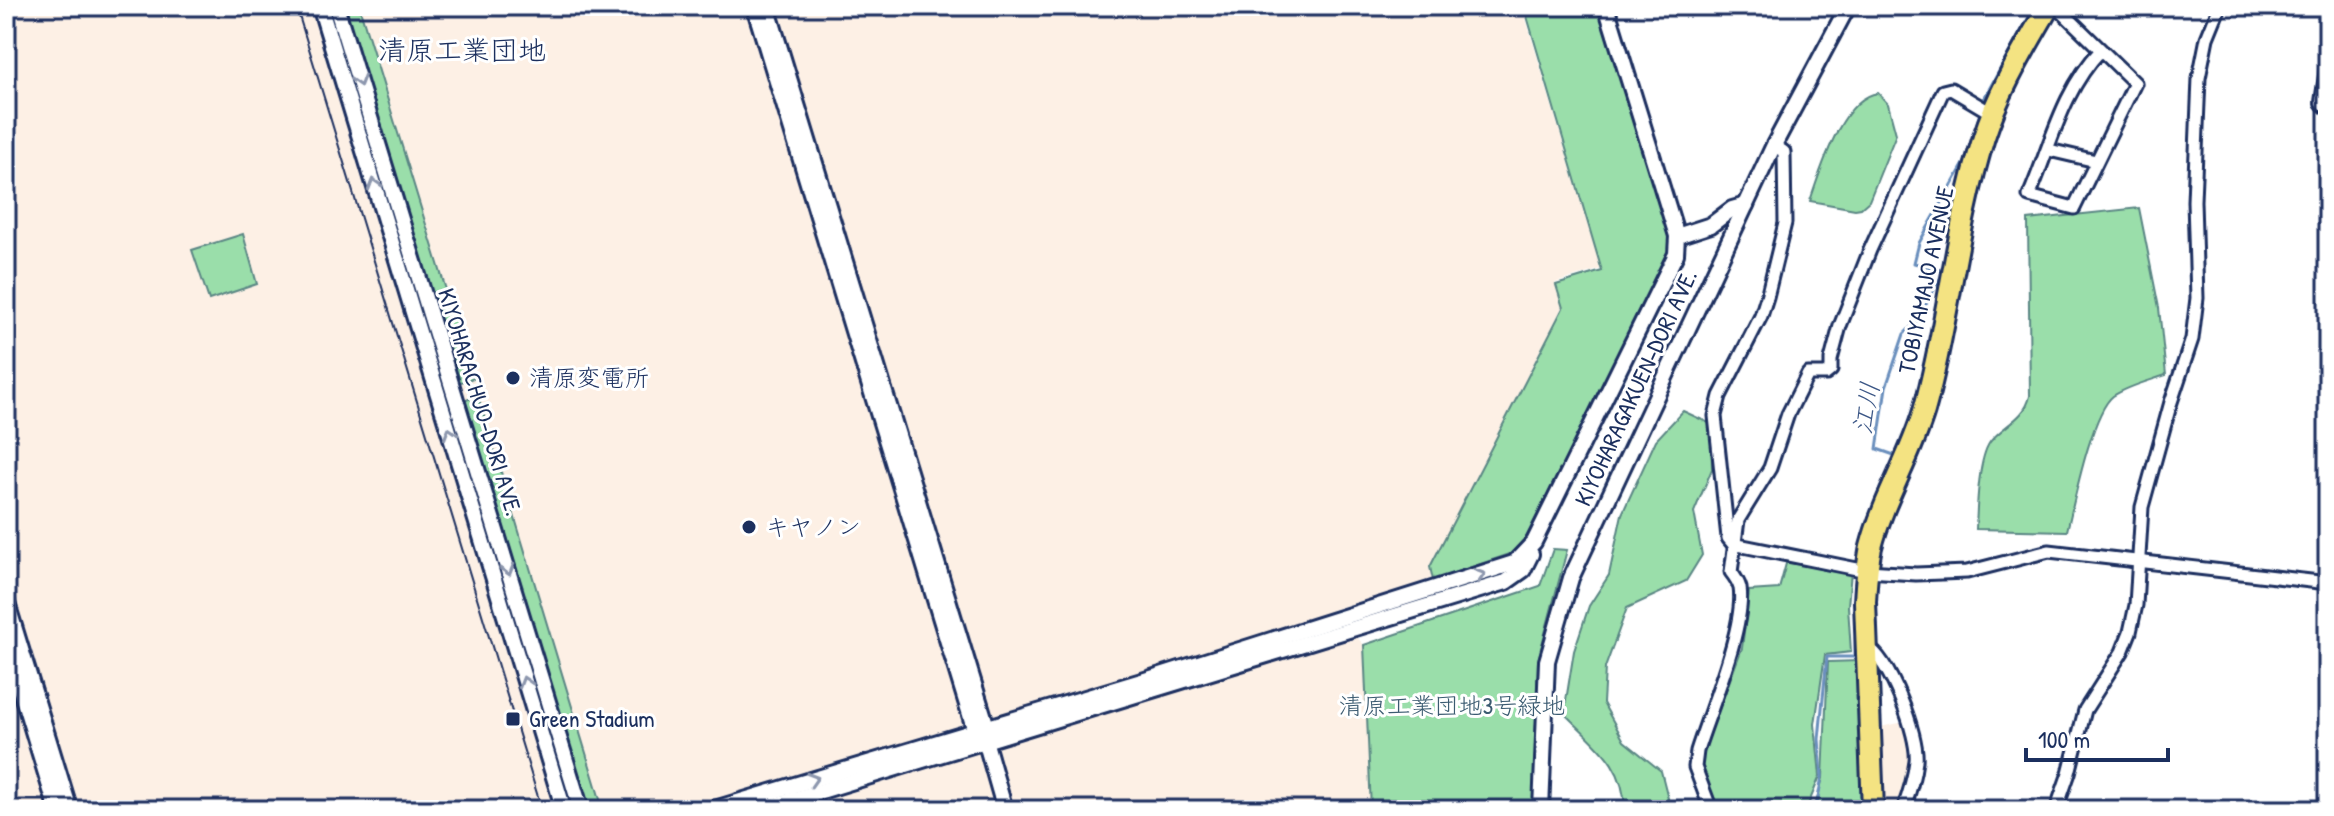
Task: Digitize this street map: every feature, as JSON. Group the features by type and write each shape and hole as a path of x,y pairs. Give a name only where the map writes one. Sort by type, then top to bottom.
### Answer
{"highway":[{"name":"TOBIYAMAJO AVENUE","path":"1873,810 1867,571 1881,517 1913,443 1927,398 1985,135 2008,80 2049,6"}],"street":[{"name":"KIYOHARACHUO-DORI AVE.","path":"320,6 564,810"},
{"name":"KIYOHARACHUO-DORI AVE.","path":"336,6 581,810"},
{"path":"754,6 982,733"},
{"path":"767,6 1005,810"},
{"path":"711,810 1506,582 1517,576 1529,561 1534,542 1676,254 1677,236 1606,6"},
{"name":"KIYOHARAGAKUEN-DORI AVE.","path":"1541,810 1547,661 1571,578 1774,145 1848,6"},
{"path":"2056,6 2135,83 2074,208 2029,196 2049,150 2063,105 2082,73 2101,50"},
{"path":"2056,810 2085,710 2122,652 2130,632 2136,605 2142,507 2195,322 2197,92 2207,38 2220,6"},
{"path":"2328,69 2323,102 2328,107"},
{"path":"1711,810 1695,767 1697,751 1735,638 1740,591 1731,572 1738,520 1770,468 1799,389 1808,374 1826,374 1831,370 1840,326 1870,250 1943,91 1951,89 1993,114"},
{"path":"1774,145 1784,152 1785,223 1761,316 1720,396 1715,416 1728,538 1736,545 1867,571 1916,574 1967,572 2049,551 2328,583"},
{"path":"2049,150 2096,161"},
{"path":"1677,236 1711,225 1732,209 1746,205"},
{"path":"6,600 70,810"},
{"path":"6,642 57,810"},
{"path":"1867,647 1875,651 1883,662 1916,743 1916,760 1903,810"},
{"path":"759,810 982,733"}],"shaded area":[{"path":"6,6 1522,6 1601,269 1555,283 1563,306 1430,567 1433,580 1332,610 1364,645 1371,810 6,810"},
{"path":"1904,722 1912,753 1905,810 1885,810 1880,727"}],"green space":[{"path":"342,6 359,6 473,378 458,383"},
{"path":"1524,6 1600,6 1672,238 1669,255 1519,551 1433,580 1430,567 1563,308 1556,285 1602,271"},
{"path":"1878,93 1888,104 1896,134 1869,201 1855,209 1810,201 1843,121 1865,98"},
{"path":"2139,208 2159,308 2166,375 2119,392 2105,405 2091,438 2067,531 1976,529 1979,484 1986,450 1995,436 2023,410 2030,396 2028,220"},
{"path":"243,234 257,284 209,300 192,250"},
{"path":"478,396 602,806 587,810 463,401"},
{"path":"1683,411 1711,424 1712,469 1694,512 1702,555 1686,581 1627,608 1605,668 1603,703 1624,741 1661,771 1671,810 1625,810 1623,793 1613,767 1597,745 1564,713 1574,651 1589,606 1609,575 1622,514 1656,440"},
{"name":"清原工業団地3号緑地","path":"1553,549 1567,550 1538,660 1533,810 1371,810 1364,645 1540,586"},
{"path":"1787,560 1851,571 1848,606 1851,652 1825,655 1815,724 1820,776 1808,805 1715,804 1699,762 1742,648 1749,591 1779,589"},
{"path":"1859,661 1862,810 1814,810 1823,778 1828,662"}],"waterway":[{"name":"江川","path":"1982,102 2035,6"},
{"name":"江川","path":"1896,459 1897,456 1877,449 1886,387 1904,334 1917,321 1944,271 1914,263 1919,243 1965,162 1981,110"},
{"name":"江川","path":"1816,810 1822,776 1819,739 1827,657 1855,657 1856,571"}],"tram line":[{"path":"296,6 542,810"}],"place":[{"name":"清原変電所","path":"513,378"},
{"name":"キヤノン","path":"749,527"},
{"name":"Green Stadium","path":"513,719"}],"district":[{"name":"清原工業団地","path":"462,50"}]}
